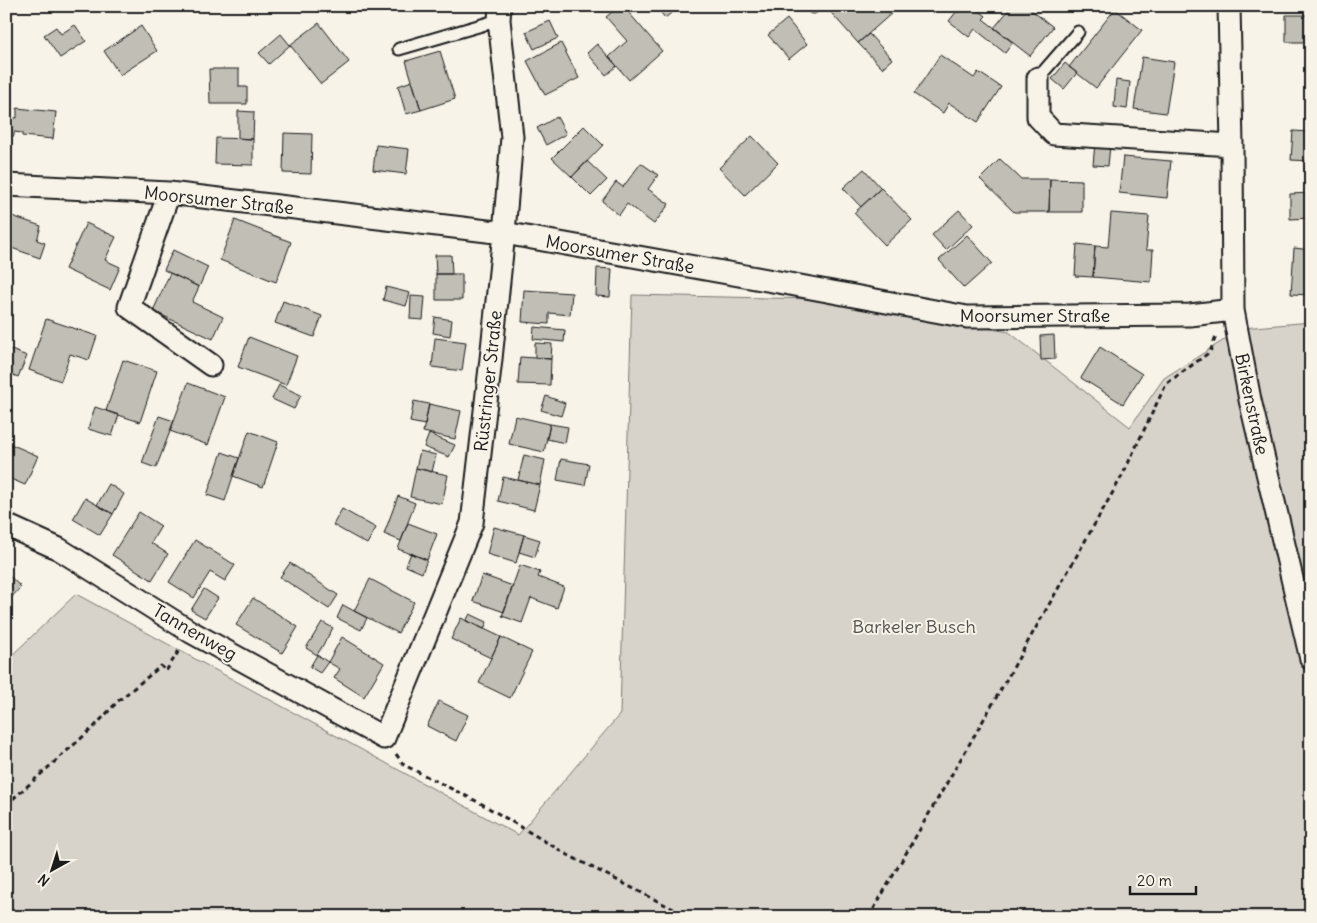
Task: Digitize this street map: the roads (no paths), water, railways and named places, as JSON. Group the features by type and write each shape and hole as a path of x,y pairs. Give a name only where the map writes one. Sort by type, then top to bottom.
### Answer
{"street":[{"name":"Birkenstraße","path":"1229,6 1233,310 1250,400 1311,659"},
{"name":"Rüstringer Straße","path":"384,738 472,523 491,359 512,137 499,13"},
{"path":"1038,78 1038,117 1054,134 1232,145"},
{"name":"Moorsumer Straße","path":"6,185 169,193 504,233 967,318 1190,315 1233,310"},
{"path":"169,193 129,308 211,366"},
{"name":"Tannenweg","path":"6,525 59,550 191,632 384,738"}],"lane":[{"path":"399,49 499,13"},
{"path":"1038,78 1078,32"}],"park label":[{"name":"Barkeler Busch","path":"914,626"}]}
